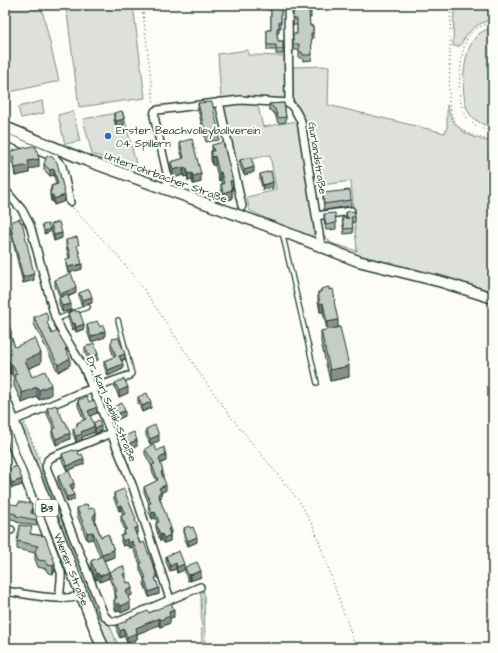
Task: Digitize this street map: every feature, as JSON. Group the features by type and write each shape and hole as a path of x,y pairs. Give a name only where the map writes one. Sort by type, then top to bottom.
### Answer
{"main road":[{"name":"Unterrohrbacher Straße","path":"7,133 282,231 363,263 442,282 493,298"},
{"name":"Wiener Straße","path":"5,401 11,423 102,648"}],"street":[{"path":"165,189 168,180 167,173 154,114 161,109 249,100 289,103 288,5"},
{"path":"219,102 242,206"},
{"name":"Gurlandstraße","path":"289,103 296,110 301,121 320,246"},
{"path":"7,133 55,158 59,162 62,166 70,202"},
{"name":"Dr. Karl Sablik-Straße","path":"5,190 22,210 30,225 56,320 84,368 111,433 133,487 170,599"},
{"path":"316,216 351,211"},
{"path":"11,423 77,394 93,390 128,376"},
{"name":"Wiener Straße","path":"11,423 62,572 59,587 60,598"},
{"path":"46,465 50,458 55,455 111,433"},
{"name":"Wiener Straße","path":"46,465 46,471 107,620 112,622 120,621 170,599"},
{"path":"170,599 200,587"},
{"path":"5,591 60,598 81,596"}],"lane":[{"path":"282,231 317,383"},
{"path":"56,320 88,306"},
{"path":"118,320 132,374 128,376"}],"path":[{"path":"142,5 154,114"},
{"path":"451,5 450,113 456,124 464,131 493,142"},
{"path":"493,23 478,28 469,35 461,59 460,99 465,115 471,122 476,126 493,132"},
{"path":"70,202 80,217 116,254 137,279 215,395 300,502 315,530 356,648"},
{"path":"11,423 43,465 46,465"}],"shaded area":[{"path":"5,5 41,5 59,81 5,93"},
{"path":"66,5 133,5 145,98 79,107"},
{"path":"454,5 493,5 493,19 473,28 460,46 453,46"},
{"path":"493,27 493,127 479,122 470,114 464,96 463,86 465,65 470,47 479,34"},
{"path":"248,50 248,55 284,56 284,99 251,98 250,96 221,98 218,54"},
{"path":"329,66 328,105 445,133 447,127 447,105 453,121 464,132 477,138 493,142 493,295 371,262 323,242 323,234 331,243 357,251 351,181 314,186 303,119 300,110 293,99 293,67"},
{"path":"42,101 44,113 21,118 18,107"},
{"path":"257,102 263,127 297,121 299,122 314,227 314,234 311,236 271,221 249,210 247,197 276,190 270,155 237,162 224,107 225,103"},
{"path":"73,111 80,141 65,144 58,115"},
{"name":"Erster Beachvolleyballverein 04 Spillern","path":"123,112 137,168 92,154 83,119"},
{"path":"24,424 101,618 110,626 119,648 107,648 21,426"},
{"path":"204,591 205,648 202,648 200,594"}],"building":[{"path":"271,5 281,5 281,22 279,22 279,28 277,28 277,38 278,41 283,41 283,49 276,49 276,45 267,45 267,30 271,30"},
{"path":"299,5 311,5 311,12 309,12 310,26 313,26 313,33 311,33 312,55 303,55 302,52 299,52 299,44 293,44 293,34 297,34 297,19 293,19 293,11 299,11"},
{"path":"212,102 219,133 206,135 198,103"},
{"path":"284,103 286,117 278,118 275,109 269,104"},
{"path":"122,111 124,119 116,121 114,113"},
{"path":"192,139 201,174 193,176 192,173 188,174 187,168 184,169 183,167 173,170 171,162 184,158 180,142"},
{"path":"223,142 233,181 230,181 232,190 223,193 221,184 224,184 221,172 219,173 215,156 212,157 211,151 214,151 212,145"},
{"path":"32,146 36,147 39,159 28,161 29,165 15,168 13,156 10,153 12,151"},
{"path":"47,155 52,157 57,162 65,195 54,199 53,195 51,196 51,186 58,184 54,169 50,170 44,164"},
{"path":"251,157 254,167 244,170 240,160"},
{"path":"271,171 273,182 263,185 260,174"},
{"path":"350,190 351,200 324,204 323,193"},
{"path":"354,211 355,217 351,217 353,228 344,229 342,218 347,218 346,212"},
{"path":"335,213 336,223 326,225 324,214"},
{"path":"20,219 34,274 23,277 11,228 12,221"},
{"path":"59,222 62,233 54,235 51,224"},
{"path":"48,224 50,229 44,231 42,225"},
{"path":"77,237 79,245 77,245 82,264 68,267 66,259 70,258 70,255 66,240"},
{"path":"71,273 76,287 61,294 55,280"},
{"path":"329,287 329,290 333,289 338,320 327,322 323,303 320,304 318,292 321,292 321,289"},
{"path":"89,289 92,297 82,300 79,293"},
{"path":"67,294 71,304 62,306 59,298"},
{"path":"75,310 76,312 79,311 84,324 76,327 75,323 72,324 68,313"},
{"path":"46,312 49,321 47,322 52,334 57,331 67,348 65,349 70,358 58,365 34,317"},
{"path":"5,313 12,334 10,335 15,347 35,338 41,353 25,360 32,377 45,371 51,385 39,390 37,387 22,393 14,375 17,374 12,364 10,364 6,353"},
{"path":"97,321 100,327 103,325 105,331 91,337 87,325"},
{"path":"340,327 349,366 330,370 321,331"},
{"path":"118,337 125,354 119,356 123,364 108,370 104,361 116,356 111,343 113,338 115,339"},
{"path":"94,343 98,354 90,358 85,347"},
{"path":"124,379 128,387 119,391 115,383"},
{"path":"147,393 151,402 142,406 138,397"},
{"path":"87,397 89,402 94,400 97,407 88,411 95,426 81,432 82,434 76,436 73,429 78,426 77,423 86,419 78,400"},
{"path":"122,403 125,411 116,414 113,407"},
{"path":"56,405 70,433 56,439 52,430 56,428 47,408"},
{"path":"99,420 101,426 95,428 93,423"},
{"path":"155,425 159,435 150,439 146,429"},
{"path":"134,432 137,440 128,444 125,436"},
{"path":"5,436 8,443 5,444"},
{"path":"153,444 157,451 164,447 166,455 159,458 163,471 161,472 166,485 159,488 161,492 158,494 171,528 168,529 170,535 164,538 162,534 160,535 156,523 159,522 155,512 152,513 148,504 151,503 144,487 158,480 152,465 155,464 145,449"},
{"path":"77,450 79,455 82,454 84,459 67,466 62,454"},
{"path":"17,466 22,479 12,483 7,470"},
{"path":"69,471 74,483 70,485 74,495 67,497 58,476"},
{"path":"124,489 138,527 134,529 140,544 144,542 157,578 155,578 159,588 149,592 144,578 146,578 140,564 142,563 132,541 129,543 127,539 123,541 121,536 125,534 124,531 127,529 121,516 125,514 121,505 119,506 114,493"},
{"path":"19,502 32,504 31,513 35,514 37,518 36,520 5,512 5,503 18,505"},
{"path":"87,504 89,509 95,509 96,512 93,517 101,537 108,534 114,550 102,554 93,532 87,533 77,508"},
{"path":"20,525 32,527 30,534 45,536 55,563 53,566 48,565 46,561 38,560 35,551 38,546 17,541"},
{"path":"189,526 190,528 193,527 197,537 188,541 184,528"},
{"path":"179,551 184,564 177,567 176,563 170,566 166,556"},
{"path":"102,556 109,572 100,576 98,573 96,574 91,561"},
{"path":"197,562 201,571 188,575 185,567"},
{"path":"123,566 126,573 123,574 127,583 130,582 132,588 126,591 130,602 121,606 119,603 116,605 114,600 117,598 115,592 117,591 109,572"},
{"path":"171,603 174,610 169,612 170,616 160,620 159,618 136,628 137,633 127,637 124,629 120,631 117,625 128,620 127,619 148,611 149,613"}],"place":[{"name":"Erster Beachvolleyballverein 04 Spillern","path":"108,136"}]}
